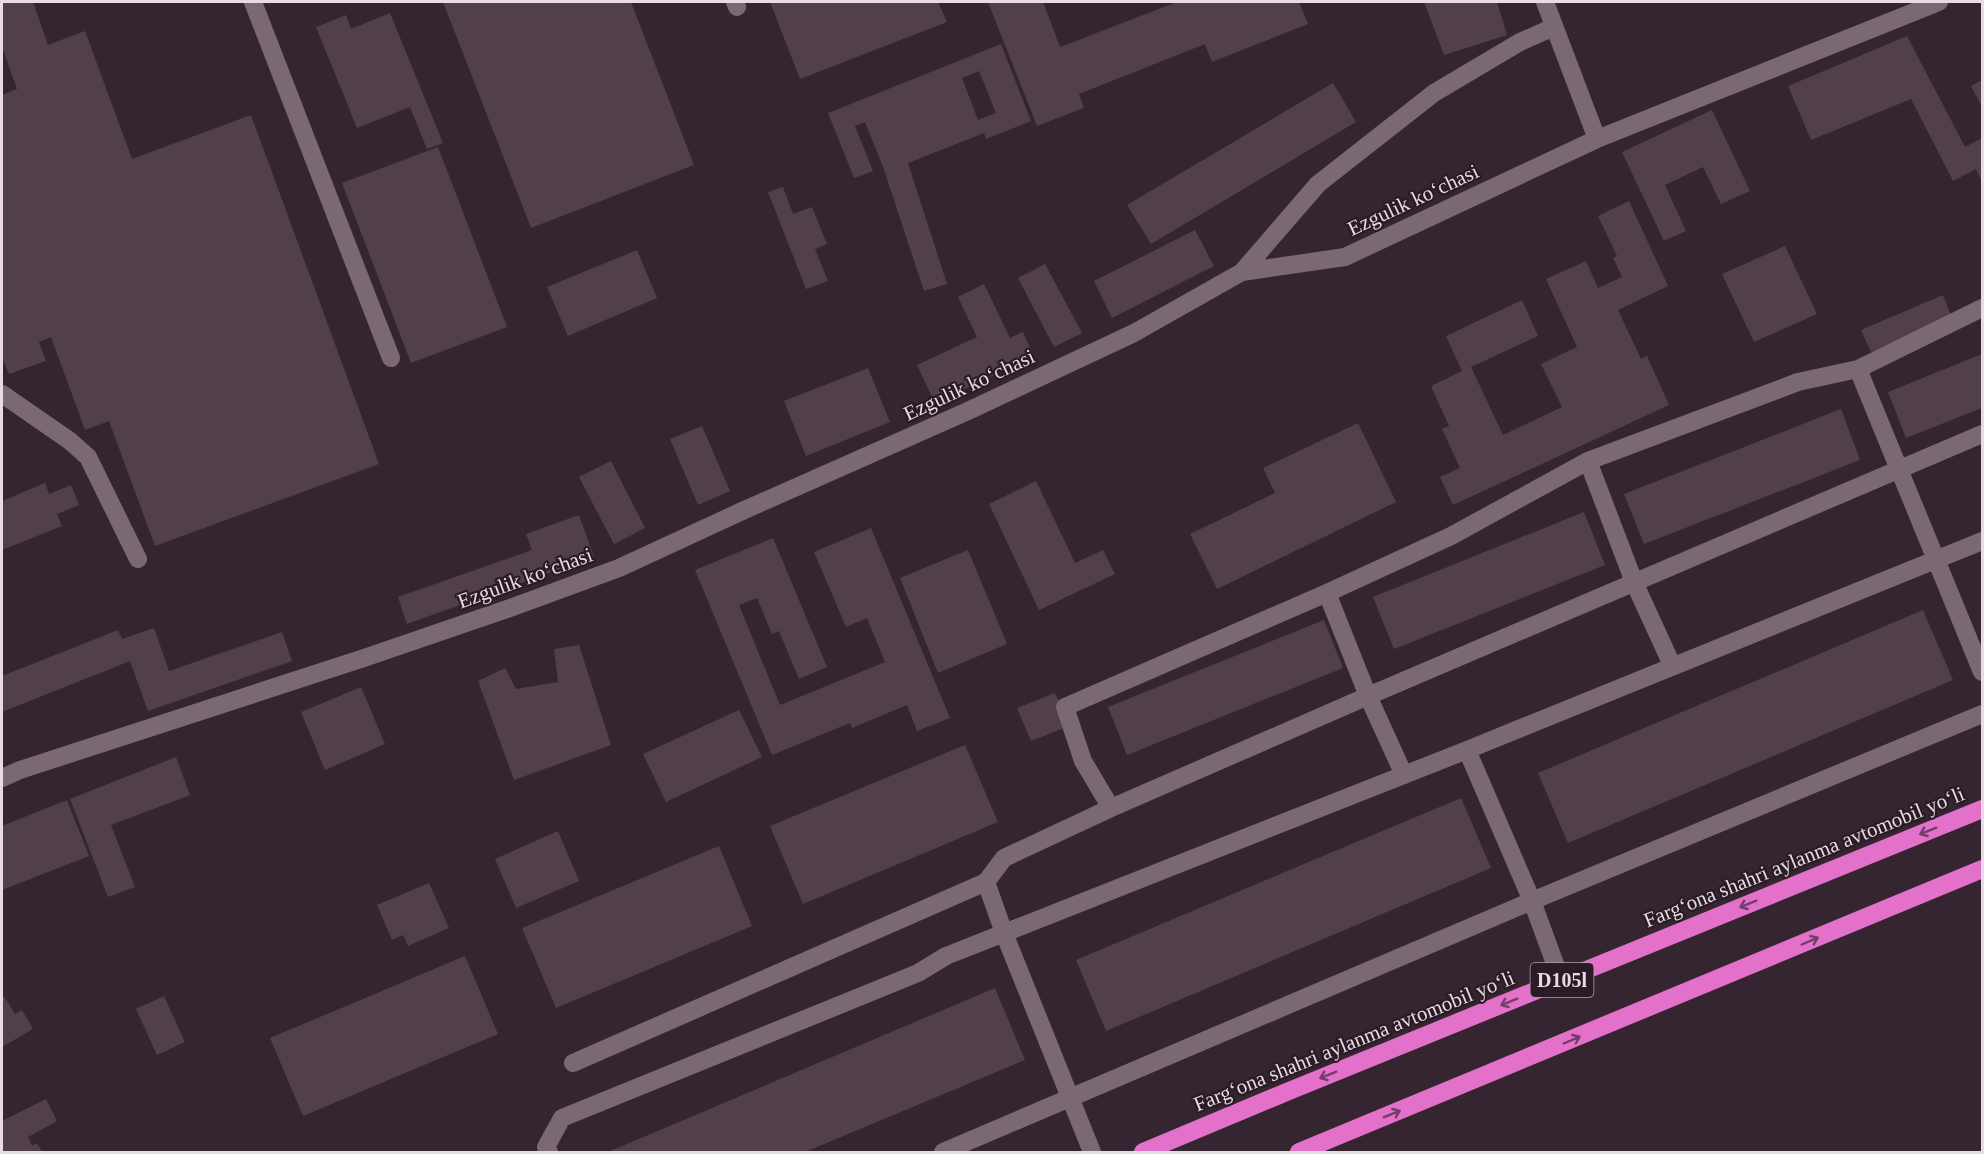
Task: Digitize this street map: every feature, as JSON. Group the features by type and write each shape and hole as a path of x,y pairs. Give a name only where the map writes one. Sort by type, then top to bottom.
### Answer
{"highway":[{"name":"Fargʻona shahri aylanma avtomobil yoʻli","path":"1143,1152 1983,809"},
{"name":"D105l","path":"1299,1152 1983,869"}],"street":[{"path":"253,2 391,358"},
{"path":"1545,2 1597,139"},
{"name":"Ezgulik koʻchasi","path":"2,778 20,770 498,612 619,568 1124,338 1242,272 1345,257 1597,139 1939,2"},
{"path":"1242,272 1318,184 1434,93 1520,42 1554,27"},
{"path":"1111,808 1083,761 1065,707 1327,593 1451,536 1588,461 1798,381 1858,369 1983,308"},
{"path":"1858,369 1983,672"},
{"path":"2,394 70,441 88,457 138,559"},
{"path":"573,1063 986,882 1004,858 1111,808 1983,434"},
{"path":"1588,461 1634,582 1672,665"},
{"path":"549,1152 546,1147 562,1118 918,973 946,956 1467,750 1672,665 1983,541"},
{"path":"1327,593 1368,696 1404,775"},
{"path":"943,1152 1983,714"},
{"path":"1467,750 1532,902 1561,980"},
{"path":"986,882 1004,933 1092,1152"}],"building":[{"path":"2,2 33,2 48,45 85,31 132,159 251,115 379,464 155,546 109,421 85,430 51,337 39,342 46,361 9,374 2,361 2,95 17,89 2,47"},
{"path":"443,2 631,2 694,165 531,228"},
{"path":"770,2 938,2 947,22 800,79"},
{"path":"988,2 1043,2 1060,47 1177,2 1299,2 1308,24 1212,62 1205,44 1079,94 1084,108 1037,126"},
{"path":"1424,2 1497,2 1507,35 1444,55"},
{"path":"390,13 443,143 427,149 410,107 357,128 316,27 346,15 351,29"},
{"path":"1907,36 1965,147 1982,138 1982,182 1976,169 1953,181 1911,99 1811,140 1788,86"},
{"path":"1001,44 1031,121 986,139 984,133 908,163 947,284 924,291 883,167 865,122 855,126 873,171 854,178 828,113","holes":["979,71 996,113 978,120 962,78"]},
{"path":"1982,80 1982,107 1971,86"},
{"path":"1333,83 1356,122 1151,244 1127,205"},
{"path":"1712,110 1750,191 1721,204 1703,167 1665,185 1686,231 1664,241 1622,152"},
{"path":"438,147 507,327 411,363 342,183"},
{"path":"783,187 793,214 812,207 827,244 815,249 828,281 806,289 768,192"},
{"path":"1629,201 1668,286 1618,310 1641,359 1647,356 1669,405 1453,505 1440,477 1460,468 1442,429 1449,426 1431,386 1462,371 1446,336 1522,300 1538,336 1471,367 1503,435 1562,407 1541,364 1577,347 1546,279 1586,261 1598,288 1622,277 1613,258 1617,256 1598,216"},
{"path":"1195,230 1214,266 1112,318 1094,281"},
{"path":"1785,246 1817,314 1754,342 1722,274"},
{"path":"637,250 657,298 568,336 547,287"},
{"path":"1045,264 1082,333 1054,347 1018,278"},
{"path":"984,284 1010,338 1023,332 1034,356 935,403 917,365 977,337 958,297"},
{"path":"1943,295 1952,318 1871,352 1861,330"},
{"path":"1982,354 1982,408 1906,438 1888,392"},
{"path":"868,368 890,422 806,456 784,401"},
{"path":"1841,409 1860,460 1644,544 1624,494"},
{"path":"1358,423 1396,502 1217,589 1190,534 1275,493 1263,468"},
{"path":"702,426 730,491 698,505 670,439"},
{"path":"611,461 645,528 614,544 579,477"},
{"path":"1036,481 1075,563 1103,550 1115,574 1039,610 989,504"},
{"path":"45,483 49,494 71,485 79,505 57,514 62,526 2,550 2,501"},
{"path":"1584,512 1605,565 1394,649 1373,597"},
{"path":"579,515 594,557 407,624 398,597 532,550 526,534"},
{"path":"871,528 950,718 917,731 907,705 852,728 850,723 772,755 695,570 773,538 827,667 799,679 779,631 772,634 757,598 739,605 780,705 885,662 867,618 846,627 814,552"},
{"path":"968,550 1007,644 938,673 900,578"},
{"path":"1923,610 1953,680 1568,843 1538,773"},
{"path":"1324,620 1343,668 1127,755 1108,707"},
{"path":"154,628 169,671 282,632 292,661 148,711 130,661 2,712 2,676 118,630 122,639"},
{"path":"579,645 611,745 514,780 478,681 505,668 516,689 558,682 554,649"},
{"path":"361,687 385,744 325,770 301,712"},
{"path":"1055,693 1069,726 1031,741 1017,708"},
{"path":"739,710 762,757 666,802 643,754"},
{"path":"965,745 998,822 803,904 770,826"},
{"path":"176,757 190,795 111,825 135,887 108,897 70,799"},
{"path":"1461,798 1491,868 1106,1031 1076,960"},
{"path":"67,800 89,856 2,890 2,826"},
{"path":"558,831 579,881 516,908 495,859"},
{"path":"719,846 752,926 556,1008 522,928"},
{"path":"429,883 449,928 408,946 403,935 392,940 377,905"},
{"path":"465,956 498,1034 303,1116 270,1038"},
{"path":"995,988 1025,1060 805,1152 608,1152"},
{"path":"4,996 15,1014 22,1010 33,1029 2,1047 2,997"},
{"path":"164,996 185,1042 157,1055 136,1009"},
{"path":"46,1099 57,1121 28,1137 32,1146 37,1143 42,1152 2,1152 2,1121"}]}
